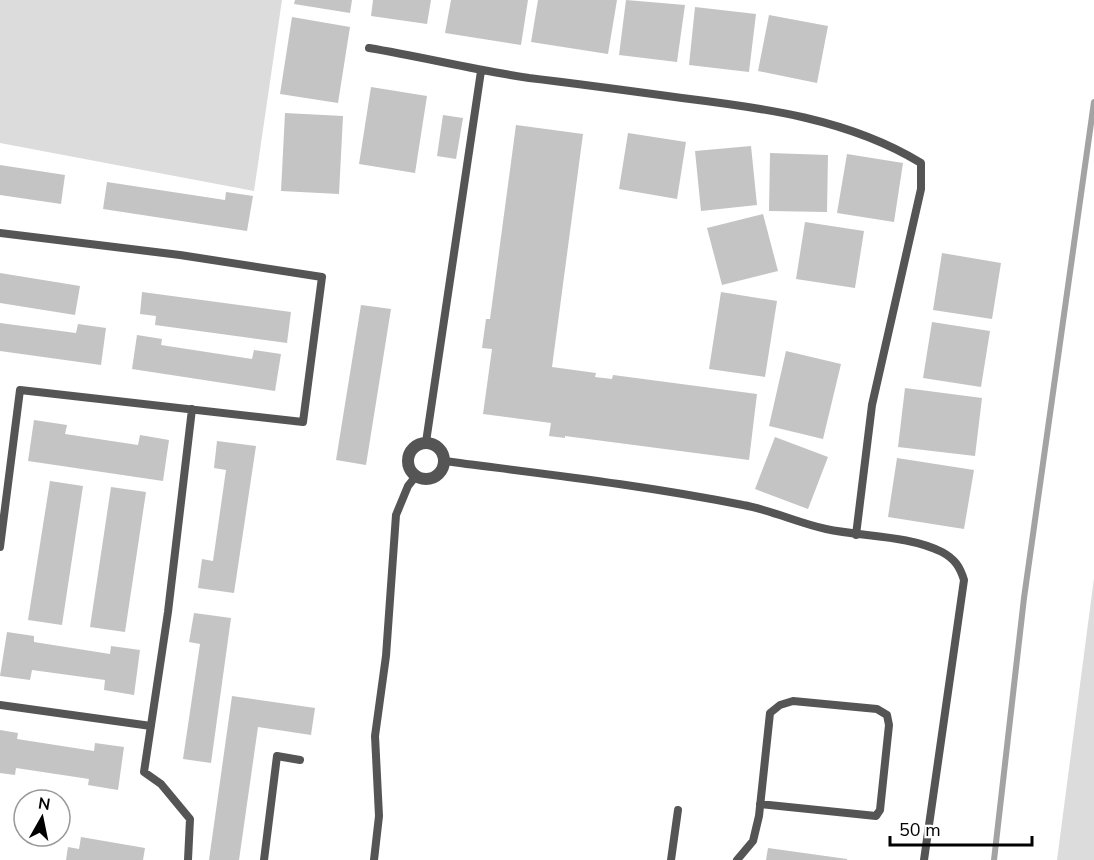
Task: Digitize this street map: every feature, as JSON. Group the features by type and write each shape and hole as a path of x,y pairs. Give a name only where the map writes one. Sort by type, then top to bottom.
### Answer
{"street":[{"path":"426,442 437,446 444,461 443,468 435,477 429,479 416,476 409,468 408,456 415,446 426,442"}],"lane":[{"path":"369,48 424,57 481,71 747,106 838,126 873,137 921,163 921,189 872,405 856,536"},
{"path":"426,442 481,71"},
{"path":"0,233 180,255 322,278 303,422 20,390 4,490 0,547"},
{"path":"188,860 190,819 162,784 144,772 168,612 192,409"},
{"path":"444,461 657,488 747,505 856,536 917,543 941,552 956,561 964,580 924,860"},
{"path":"374,860 379,816 375,736 386,656 396,515 408,486 416,476"},
{"path":"737,860 753,841 760,804 770,713 780,705 793,701 877,709 887,715 889,725 880,810 876,816 760,804"},
{"path":"0,705 151,726"},
{"path":"264,860 277,756 300,760"},
{"path":"671,860 678,810"}],"shaded area":[{"path":"0,0 282,0 254,191 0,143"},
{"path":"1094,578 1094,860 1057,860"}],"building":[{"path":"295,0 352,0 350,13 294,4"},
{"path":"373,0 431,0 427,24 371,16"},
{"path":"451,0 528,0 521,45 445,33"},
{"path":"538,0 617,0 608,54 531,42"},
{"path":"626,0 685,5 677,62 619,55"},
{"path":"695,7 756,14 749,72 689,65"},
{"path":"769,15 828,26 817,83 758,71"},
{"path":"292,17 350,27 338,103 280,94"},
{"path":"371,87 427,96 415,173 359,164"},
{"path":"285,113 343,116 339,194 281,191"},
{"path":"443,115 463,118 456,159 437,156"},
{"path":"516,125 583,134 552,367 596,373 595,377 612,379 613,375 757,394 749,460 565,436 565,438 549,436 551,423 483,414 492,349 482,348 486,319 490,319"},
{"path":"628,133 686,142 677,199 619,189"},
{"path":"751,146 757,205 701,211 695,151"},
{"path":"770,153 828,155 827,212 769,211"},
{"path":"847,154 903,163 894,222 837,213"},
{"path":"0,165 65,175 61,204 0,195"},
{"path":"107,182 225,200 226,192 253,196 247,231 103,209"},
{"path":"763,214 778,271 722,285 707,228"},
{"path":"805,222 864,231 855,288 796,279"},
{"path":"942,253 1001,263 992,319 933,310"},
{"path":"0,273 80,286 75,315 0,303"},
{"path":"142,292 291,312 287,343 155,325 156,316 140,314"},
{"path":"721,292 777,301 765,377 709,369"},
{"path":"361,305 391,309 366,465 336,460"},
{"path":"932,322 990,331 981,387 923,378"},
{"path":"0,323 76,333 78,324 106,328 101,365 0,351"},
{"path":"137,335 162,339 161,345 252,359 254,350 281,354 275,391 132,369"},
{"path":"786,351 841,364 823,439 769,426"},
{"path":"905,388 982,398 975,456 898,447"},
{"path":"34,420 67,425 65,434 138,445 140,435 169,440 163,481 28,461"},
{"path":"775,437 828,457 808,509 755,489"},
{"path":"217,441 256,446 234,593 198,588 202,559 213,561 226,470 214,468"},
{"path":"897,458 974,470 964,529 888,517"},
{"path":"50,481 83,486 62,625 28,620"},
{"path":"111,487 146,492 125,632 90,627"},
{"path":"194,613 231,618 211,763 183,759 200,644 189,642"},
{"path":"7,632 34,636 34,642 110,654 111,646 140,650 134,695 104,690 105,680 32,670 30,680 0,676"},
{"path":"232,696 315,708 311,735 258,727 239,860 209,860"},
{"path":"0,730 18,733 17,739 94,751 95,743 124,747 118,790 88,785 89,779 16,768 15,775 0,773"},
{"path":"81,837 145,848 143,860 66,860 68,848 79,849"},
{"path":"768,848 847,859 847,860 766,860"}],"waterway":[{"path":"994,860 1024,598 1094,102"}]}
